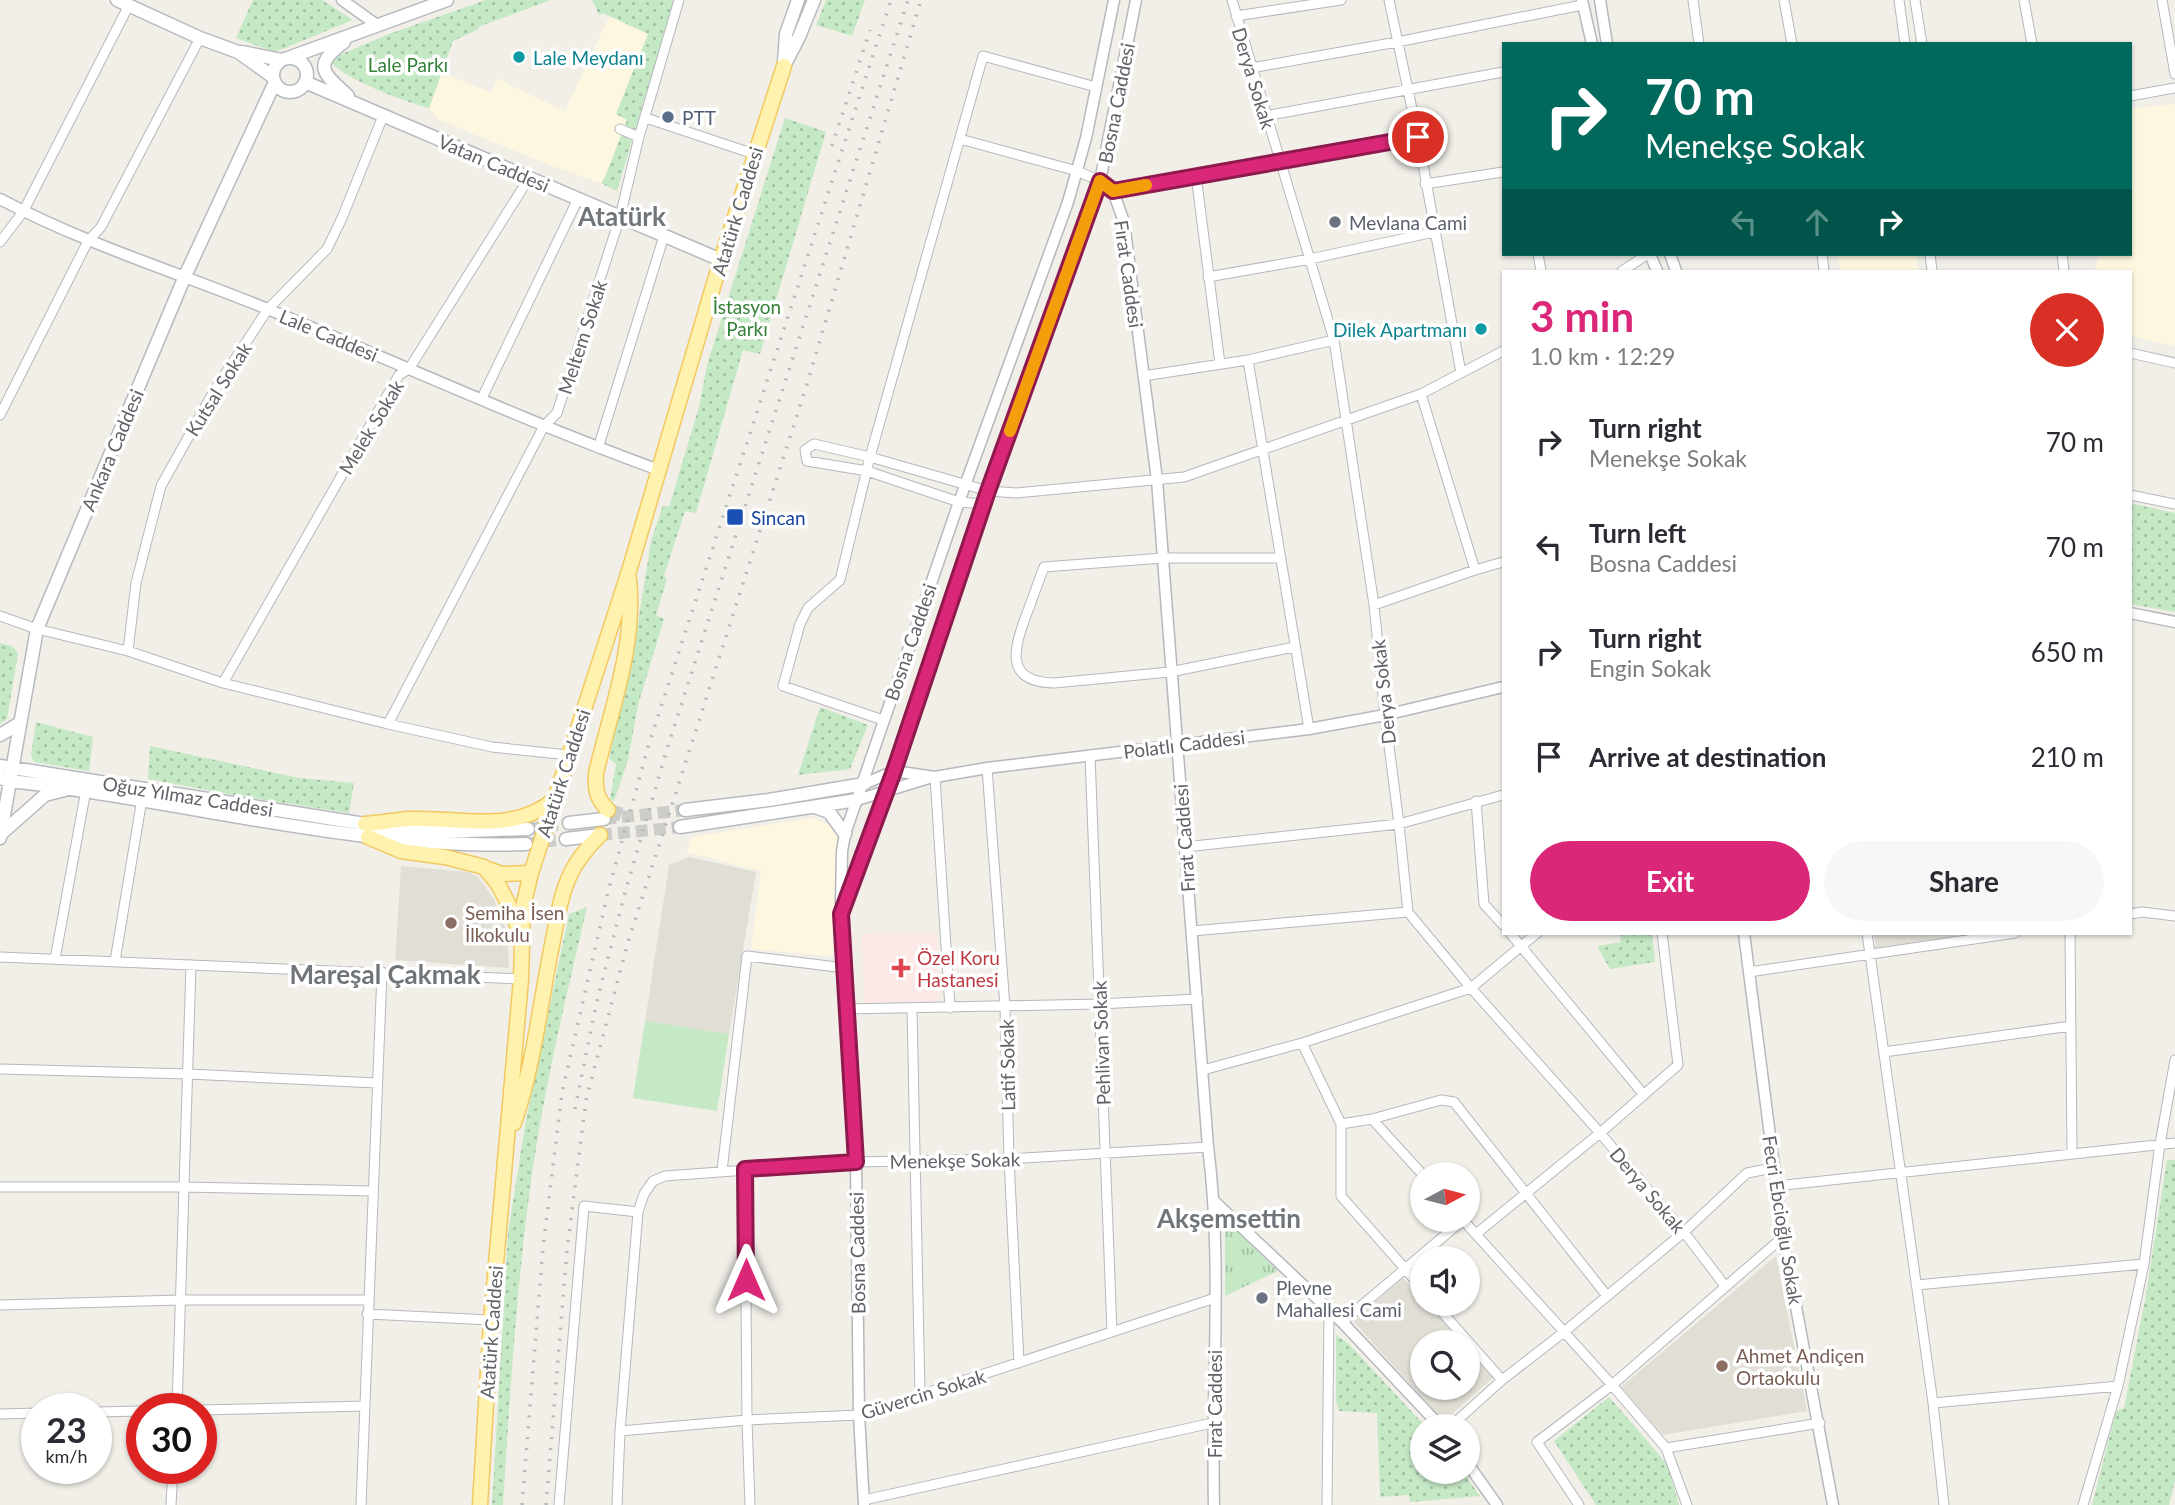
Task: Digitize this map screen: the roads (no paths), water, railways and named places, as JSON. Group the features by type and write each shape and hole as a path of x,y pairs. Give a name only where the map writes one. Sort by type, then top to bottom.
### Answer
{"main road":[{"path":"274,80 275,68 285,59 447,0"},
{"path":"784,66 786,34 798,0"},
{"path":"784,66 814,0"},
{"path":"123,3 238,52 302,63 306,72 305,82 298,89 287,91 238,52"},
{"path":"355,33 328,54 324,64 330,80 355,102"},
{"name":"Atatürk Caddesi","path":"480,1505 491,1320 521,979 523,907 531,873 629,570 721,260 784,66"},
{"name":"Ankara Caddesi","path":"0,835 37,629 185,276 274,80"},
{"name":"Vatan Caddesi","path":"305,82 721,260"},
{"path":"569,823 606,814 598,800 596,773 629,637 629,570"},
{"path":"0,734 20,723"},
{"name":"Oğuz Yılmaz Caddesi","path":"11,774 142,799 367,830"},
{"name":"Oğuz Yılmaz Caddesi","path":"11,774 367,830"},
{"path":"685,810 769,800 864,784"},
{"path":"0,835 45,795 81,789"},
{"path":"367,830 408,819 491,822 522,818 540,811 556,798"},
{"path":"680,827 856,800"},
{"path":"815,807 829,812 845,834"},
{"path":"367,830 440,832 528,828"},
{"path":"367,830 438,844 526,844"},
{"path":"367,830 401,852 445,857 502,874 531,873"},
{"path":"566,839 600,835"},
{"path":"506,1144 524,1094 561,901 570,873 583,852 600,835"},
{"path":"484,867 498,884 513,913 522,943"}],"street":[{"path":"342,0 377,25"},
{"name":"Meltem Sokak","path":"388,724 544,426 558,413 620,217 639,137 679,0"},
{"name":"Bosna Caddesi","path":"864,1502 859,1415 856,1162 841,914 842,851 845,834 864,784 883,720 1068,202 1086,138 1114,0"},
{"name":"Bosna Caddesi","path":"841,914 894,771 988,491 1100,181 1136,0"},
{"name":"Derya Sokak","path":"1232,0 1334,340 1374,605 1408,912 1684,1232 1725,1286"},
{"path":"1236,16 1341,0"},
{"path":"1389,0 1409,90 1461,373"},
{"path":"1600,0 1607,42"},
{"path":"1693,0 1699,42"},
{"path":"1784,0 1792,42"},
{"path":"1899,0 1905,42"},
{"path":"1915,0 1922,42"},
{"path":"2025,0 2032,42"},
{"path":"2162,0 2175,74"},
{"path":"0,242 23,212 123,3"},
{"path":"1251,68 1397,42 1582,3 1592,42"},
{"path":"0,415 88,240 101,227 200,38"},
{"path":"883,720 783,686 800,624 808,608 840,580 870,457 983,56 1096,87"},
{"path":"1265,116 1502,72"},
{"path":"2132,96 2175,88"},
{"name":"Kutsal Sokak","path":"128,651 136,583 161,486 214,391 268,309 327,248 383,116"},
{"path":"646,118 754,154"},
{"path":"620,129 639,137"},
{"path":"960,139 1077,171 1100,181 1113,191 1418,137"},
{"path":"1425,184 1502,172"},
{"path":"1196,176 1220,364"},
{"name":"Melek Sokak","path":"223,682 399,375 409,369 529,178"},
{"name":"Fırat Caddesi","path":"1113,191 1124,222 1157,480 1208,1147 1215,1202 1212,1423 1214,1505"},
{"name":"Lale Caddesi","path":"0,199 88,240 268,309 544,426 659,470"},
{"path":"482,398 578,199"},
{"path":"1208,277 1310,259 1434,232"},
{"path":"598,448 664,236"},
{"path":"1624,270 1646,256"},
{"path":"1143,376 1248,360 1334,340"},
{"path":"984,504 959,502 867,471 807,461 805,450 814,443 967,483 988,491 1016,494 1184,477 1421,394 1502,352"},
{"path":"2132,353 2175,363"},
{"path":"1248,360 1308,729"},
{"path":"1421,394 1475,570"},
{"path":"2132,495 2175,504"},
{"path":"1281,558 1163,558 1044,567 1017,640 1014,659 1022,674 1035,683 1054,683 1170,671 1294,648"},
{"path":"1374,605 1502,562"},
{"path":"2132,613 2175,622"},
{"path":"0,616 37,629 128,651 223,682 388,724 492,747 569,755"},
{"name":"Polatlı Caddesi","path":"894,771 935,777 987,768 1308,729 1385,715 1502,687"},
{"name":"Pehlivan Sokak","path":"1090,755 1112,1332"},
{"name":"Latif Sokak","path":"987,768 1006,1007 1009,1159 1019,1363"},
{"path":"864,784 894,771"},
{"path":"856,800 935,777 950,1008"},
{"path":"55,959 81,789"},
{"path":"1185,847 1399,824 1502,794"},
{"path":"115,961 142,799"},
{"path":"1476,801 1484,904 1502,924"},
{"path":"2132,909 2175,916"},
{"path":"1192,931 1408,912"},
{"path":"2132,914 2142,912"},
{"path":"1512,935 1644,1095"},
{"path":"1203,1070 1302,1043 1471,988 1534,935"},
{"path":"1662,935 1678,1065 1600,1133 1476,1234 1665,1448 1687,1505"},
{"name":"Fecri Ebcioğlu Sokak","path":"1744,935 1775,1186 1833,1505"},
{"path":"1867,935 1933,1403 1944,1505"},
{"path":"1749,972 2001,935"},
{"path":"2070,935 2072,1153"},
{"path":"722,1171 747,956 845,968"},
{"path":"0,957 521,979"},
{"path":"178,1393 191,964"},
{"path":"361,1505 382,972"},
{"path":"847,1009 1006,1007 1198,999"},
{"path":"912,1008 920,1394"},
{"path":"1884,1052 2071,1026"},
{"path":"1302,1043 1340,1124 1341,1196 1410,1275"},
{"path":"2083,1505 2119,1386 2144,1264 2160,1144 2175,1060"},
{"path":"0,1069 377,1083"},
{"path":"1340,1124 1372,1119 1441,1100 1454,1102 1607,1296"},
{"path":"1372,1119 1411,1162"},
{"path":"1775,1186 2175,1143"},
{"name":"Menekşe Sokak","path":"638,1212 644,1194 653,1181 665,1176 856,1162 1009,1159 1208,1147"},
{"path":"1464,1414 1502,1380 1684,1232 1747,1173 1773,1168"},
{"path":"745,1169 750,1505"},
{"path":"0,1187 373,1191"},
{"path":"1215,1202 1342,1322 1429,1414"},
{"path":"559,1505 584,1206 638,1212 620,1431 617,1505"},
{"path":"1342,1322 1448,1232"},
{"path":"1579,1505 1537,1441 1612,1385 1783,1237"},
{"path":"1916,1285 2144,1264"},
{"name":"Güvercin Sokak","path":"620,1431 747,1420 859,1415 1215,1298"},
{"path":"0,1305 181,1300 368,1300"},
{"path":"1327,1505 1329,1310"},
{"path":"367,1314 491,1320"},
{"path":"1446,1316 1502,1380"},
{"path":"1933,1403 2119,1386"},
{"path":"217,1410 364,1406"},
{"path":"0,1414 21,1413"},
{"path":"864,1502 1212,1423"},
{"path":"1665,1448 1820,1423"},
{"path":"1480,1481 1497,1505"},
{"path":"171,1505 172,1484"}],"tunnel":[{"path":"608,810 628,817"},
{"path":"604,819 685,810"},
{"path":"528,829 569,823"},
{"path":"600,835 680,827"},
{"path":"526,844 566,839"}],"railway":[{"path":"522,1505 543,1247 562,1093 608,892 648,747 891,0"},
{"path":"575,1109 596,1005 624,896 667,749 908,0"},
{"path":"546,1505 567,1250 586,1100 628,942 807,384 921,0"},
{"path":"832,146 870,30"}],"place":[{"name":"Lale Meydanı","path":"519,57"},
{"name":"PTT","path":"668,117"},
{"name":"Mevlana Cami","path":"1335,222"},
{"name":"Dilek Apartmanı","path":"1481,329"},
{"name":"Sincan","path":"735,517"},
{"name":"Semiha İsen İlkokulu","path":"451,923"},
{"name":"Özel Koru Hastanesi","path":"901,968"},
{"name":"Plevne Mahallesi Cami","path":"1262,1298"},
{"name":"Ahmet Andiçen Ortaokulu","path":"1722,1366"}],"district":[{"name":"Atatürk","path":"622,216"},
{"name":"Mareşal Çakmak","path":"385,974"},
{"name":"Akşemsettin","path":"1229,1218"}],"park label":[{"name":"Lale Parkı","path":"408,64"},
{"name":"İstasyon Parkı","path":"747,317"}]}
